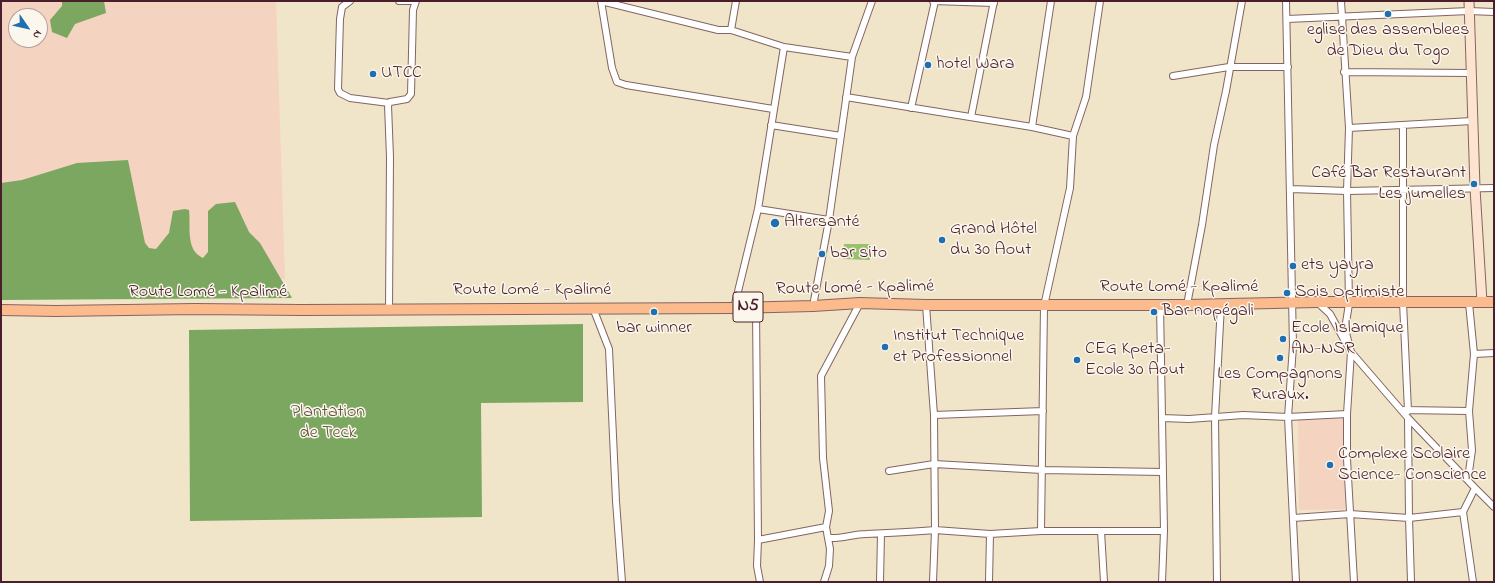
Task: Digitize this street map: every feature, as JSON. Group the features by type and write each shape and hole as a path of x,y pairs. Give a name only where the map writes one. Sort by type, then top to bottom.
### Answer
{"main road":[{"name":"Route Lomé - Kpalimé","path":"1,310 734,308 860,303 1044,306 1221,305 1317,302 1349,304 1403,302 1494,302"}],"street":[{"path":"350,1 342,7 340,19 338,90 340,93 350,98 389,103 407,100 411,94 413,10 416,1 399,1"},
{"path":"773,109 626,85 617,82 612,68 601,1 718,30 731,30 784,47 852,57"},
{"path":"731,30 736,1"},
{"path":"813,306 829,220 852,57 872,1"},
{"path":"911,108 934,1 994,2 971,117"},
{"path":"1032,127 1051,1"},
{"path":"1041,531 1044,306 1070,188 1073,136 1086,97 1100,1"},
{"path":"1187,305 1242,1"},
{"path":"1286,1 1293,346 1288,417 1296,582"},
{"path":"1341,1 1344,72 1349,128 1347,191 1349,304 1345,329 1351,352 1347,414 1347,459 1354,582"},
{"path":"1469,1 1472,121 1482,302"},
{"path":"1287,19 1469,11 1494,12"},
{"path":"734,308 758,209 784,47"},
{"path":"1173,76 1229,67 1288,67"},
{"path":"1344,72 1471,73"},
{"path":"846,97 1032,127 1073,136"},
{"path":"389,103 389,310"},
{"path":"1349,128 1472,121"},
{"path":"771,125 841,136"},
{"path":"1403,125 1403,302 1405,410 1408,418 1408,518 1411,582"},
{"path":"1291,189 1347,191 1494,188"},
{"path":"758,209 829,220"},
{"path":"1317,302 1330,314 1351,352 1405,410 1470,411"},
{"path":"824,582 829,566 829,538 826,527 829,511 823,458 821,376 860,303"},
{"path":"1468,479 1472,450 1470,411 1474,354 1469,303"},
{"path":"926,305 934,415 935,530 933,582"},
{"path":"1160,305 1164,531 1162,582"},
{"path":"1218,582 1215,418 1221,305"},
{"path":"756,307 757,566 760,582"},
{"path":"593,308 609,349 616,501 622,582"},
{"path":"1474,354 1494,353"},
{"path":"934,415 1043,411"},
{"path":"1162,418 1215,418 1243,415 1288,417 1347,414"},
{"path":"1408,418 1494,507"},
{"path":"889,471 934,464 1042,470 1163,472"},
{"path":"1473,582 1463,512 1474,488"},
{"path":"1293,518 1350,514 1408,518 1463,512"},
{"path":"758,540 826,527"},
{"path":"829,538 841,538 866,534 935,530 990,534 1041,531 1164,531"},
{"path":"1101,531 1104,582"},
{"path":"880,582 881,534"},
{"path":"988,582 990,534"}],"shaded area":[{"path":"1,1 276,1 285,279 1,286"},
{"path":"1298,419 1344,419 1345,509 1299,510"}],"green space":[{"path":"62,1 104,1 106,13 75,24 67,38 52,32 50,20 62,6"},
{"path":"128,160 145,243 149,248 156,249 169,233 173,211 185,209 189,210 191,244 197,254 203,258 208,252 208,211 216,204 235,202 249,232 260,243 292,298 1,300 1,183 22,180 77,163"},
{"path":"844,244 870,244 870,260 843,259"},
{"name":"Plantation de Teck","path":"583,324 583,402 481,403 482,517 190,521 189,330"}],"place":[{"name":"eglise des assemblees de Dieu du Togo","path":"1388,14"},
{"name":"hotel Wara","path":"928,65"},
{"name":"UTCC","path":"373,74"},
{"name":"Café Bar Restaurant Les jumelles","path":"1474,184"},
{"name":"Altersanté","path":"775,223"},
{"name":"Grand Hôtel du 30 Aout","path":"942,240"},
{"name":"bar sito","path":"822,254"},
{"name":"ets yayra","path":"1293,266"},
{"name":"Sois Optimiste","path":"1287,293"},
{"name":"bar winner","path":"654,312"},
{"name":"Bar nopégali","path":"1154,312"},
{"name":"Ecole Islamique AN-NSR","path":"1283,339"},
{"name":"Institut Technique et Professionnel","path":"885,347"},
{"name":"Les Compagnons Ruraux.","path":"1280,358"},
{"name":"CEG Kpeta- Ecole 30 Aout","path":"1077,360"},
{"name":"Complexe Scolaire Science- Conscience","path":"1330,465"}]}
